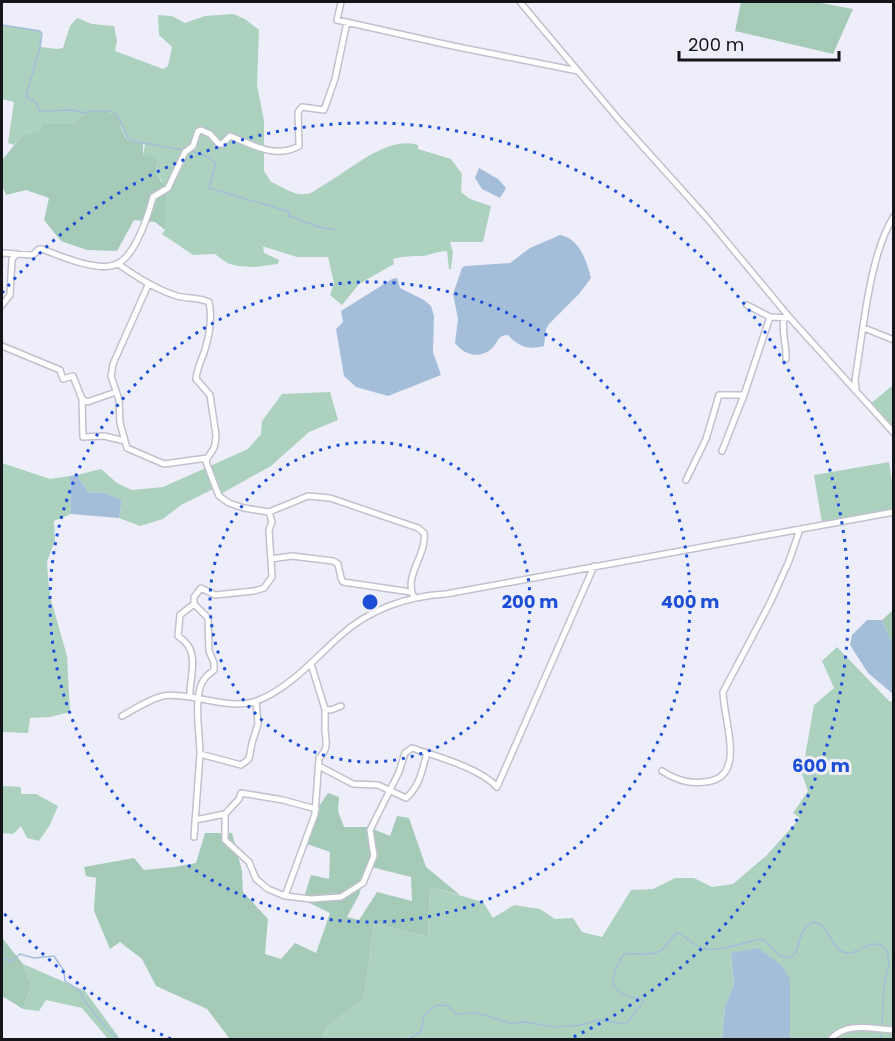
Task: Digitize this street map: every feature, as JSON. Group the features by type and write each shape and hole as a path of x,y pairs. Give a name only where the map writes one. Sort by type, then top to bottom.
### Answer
{"street":[{"path":"341,2 337,20 578,71"},
{"path":"520,2 703,213 787,318 856,389 894,433"},
{"path":"2,253 33,255 42,249 73,261 104,266 118,264 132,251 150,210 153,197 168,188 201,130 210,134 219,144 230,136 273,152 290,151 299,146 298,112 302,107 324,110 335,79 347,22"},
{"path":"856,389 855,380 870,286 884,231 894,216"},
{"path":"2,305 10,295 12,259 17,254"},
{"path":"118,264 148,285 179,296 201,298 209,302 207,346 197,367 196,379 210,395 212,404 215,444 206,462 219,496 229,503 244,508 269,512 308,496 330,498 418,528 424,533 425,542 410,580 412,595"},
{"path":"148,285 113,364 111,376 119,400 120,423 127,447 164,464 207,458"},
{"path":"747,305 770,317 787,318"},
{"path":"722,451 744,395 770,317"},
{"path":"786,359 787,348 782,327 787,318"},
{"path":"864,328 894,340"},
{"path":"2,346 60,370 63,379 73,376 82,399 83,437 104,436 125,441"},
{"path":"82,399 87,402 116,392"},
{"path":"686,480 706,439 719,395 744,395"},
{"path":"194,837 200,754 197,725 199,698 202,681 214,670 214,663 210,651 208,618 194,604 194,597 201,588 215,595 264,588 272,577 269,530 272,522 269,512"},
{"path":"271,559 292,556 333,561 338,564 340,578 343,582 412,595 446,594 894,512"},
{"path":"662,771 681,782 699,783 717,779 729,769 731,753 723,692 770,603 800,530"},
{"path":"225,814 225,840 249,862 256,879 268,889 285,896 311,899 341,897 363,883 374,856 370,830 390,791 405,753 412,748 427,753 488,777 497,787 594,566"},
{"path":"122,716 165,695 235,704 256,701 273,694 358,622 412,595"},
{"path":"190,697 192,659 189,648 178,636 180,615 194,604"},
{"path":"285,896 316,809 319,758 326,752 328,744 325,731 325,709 311,664"},
{"path":"200,754 241,765 245,764 249,759 258,724 256,701"},
{"path":"325,709 331,710 340,706"},
{"path":"319,766 353,784 378,785 406,798 414,792 427,753"},
{"path":"195,820 225,814 242,793 283,800 316,809"},
{"path":"830,1040 844,1028 894,1030"}],"green space":[{"path":"741,2 816,2 853,9 833,54 735,31"},
{"path":"233,14 245,19 259,30 257,85 264,121 264,171 271,182 292,192 307,194 381,150 406,143 418,145 418,149 451,159 462,174 461,192 470,199 491,206 483,242 450,242 453,252 451,269 449,269 447,251 393,259 394,264 359,284 342,305 330,295 334,283 328,257 297,257 263,247 264,253 279,260 278,264 255,267 238,266 227,263 215,254 193,255 162,234 165,230 162,181 156,172 157,166 143,155 145,145 140,141 129,141 111,111 86,113 72,124 41,124 39,132 35,135 21,137 14,145 8,143 14,102 2,99 2,25 41,31 41,47 57,49 63,48 70,26 77,18 92,24 114,26 117,41 115,51 163,69 168,66 172,47 159,35 158,15 172,16 185,23 205,16"},
{"path":"94,111 115,114 129,141 143,142 143,155 153,157 157,162 156,172 165,188 165,230 155,222 134,220 117,251 87,250 61,241 44,220 49,198 26,190 6,195 2,185 3,159 21,137 39,132 41,124 72,124 86,113"},
{"path":"893,385 893,434 869,405"},
{"path":"330,392 338,420 309,432 271,466 219,495 215,488 181,505 163,519 140,526 119,518 122,500 105,493 88,492 77,475 101,469 117,483 132,490 163,487 248,449 261,434 262,421 282,394"},
{"path":"889,462 893,488 893,511 822,523 814,475"},
{"path":"2,463 50,479 70,476 71,514 54,521 55,541 47,561 51,600 67,656 70,712 50,717 30,718 28,733 2,732"},
{"path":"893,610 893,640 890,639 882,620"},
{"path":"837,647 889,701 893,702 893,1039 790,1039 790,979 731,954 734,985 725,1006 722,1039 413,1040 408,1037 405,1040 323,1040 326,1028 364,998 374,923 428,937 430,887 483,902 493,918 514,905 540,909 555,919 573,918 582,932 602,937 631,890 653,889 675,878 694,878 712,887 733,884 767,855 800,818 793,813 808,791 802,774 814,705 834,688 822,661"},
{"path":"2,786 21,787 21,794 36,794 58,806 50,825 39,841 27,838 21,826 13,834 2,833"},
{"path":"328,793 339,797 338,811 344,827 368,827 390,836 397,816 409,818 426,867 460,895 430,887 428,937 374,923 364,998 326,1028 323,1039 230,1039 207,1009 156,986 142,959 120,942 110,949 94,911 96,878 86,876 84,867 134,858 144,870 196,863 205,833 232,833 242,871 243,892 268,919 265,954 281,959 295,943 316,953 330,913 303,900 311,875 329,879 330,852 304,843 311,818","holes":["367,866 411,877 412,901 377,892 359,920 347,917 359,895"]},
{"path":"2,928 3,939 23,964 31,986 23,1009 2,996"},
{"path":"23,964 85,991 120,1039 108,1039 82,1008 46,1000 39,1011 23,1009 31,986"}],"water":[{"path":"479,168 498,179 506,188 500,198 482,189 475,178"},
{"path":"560,235 567,237 577,245 591,278 579,294 549,324 546,329 544,346 533,348 524,346 505,335 500,337 489,350 479,355 464,351 459,347 455,343 458,319 453,294 462,268 510,263 530,248"},
{"path":"397,278 400,288 431,306 434,316 433,352 441,375 388,396 356,387 344,376 336,329 343,322 341,311"},
{"path":"77,475 88,492 105,493 122,500 119,518 71,514 70,476"},
{"path":"867,620 882,620 890,639 893,640 893,694 868,673 850,645 852,635"},
{"path":"758,948 782,966 790,979 790,1039 722,1039 725,1006 734,985 731,953"}],"waterway":[{"path":"2,25 40,31 42,34 26,97 37,103 39,111 74,110 85,113 111,111 117,115 129,140 183,150"},
{"path":"191,151 206,156 216,163 209,188 290,212 289,216 335,230"},
{"path":"406,1040 421,1032 424,1016 435,1006 441,1005 448,1006 456,1014 477,1013 510,1023 525,1022 555,1027 581,1025 598,1020 626,1024 643,1002 642,999 629,997 622,993 613,984 615,969 624,954 656,953 665,947 677,933 698,947 709,949 725,948 763,939 780,956 791,958 795,954 804,929 815,922 824,928 835,946 843,952 855,952 876,944 887,950 889,963 884,985 882,1024"},
{"path":"2,957 11,962 20,954 34,958 54,956 64,971 65,981 80,991 85,1002 119,1040"},
{"path":"879,1040 881,1035"}]}
